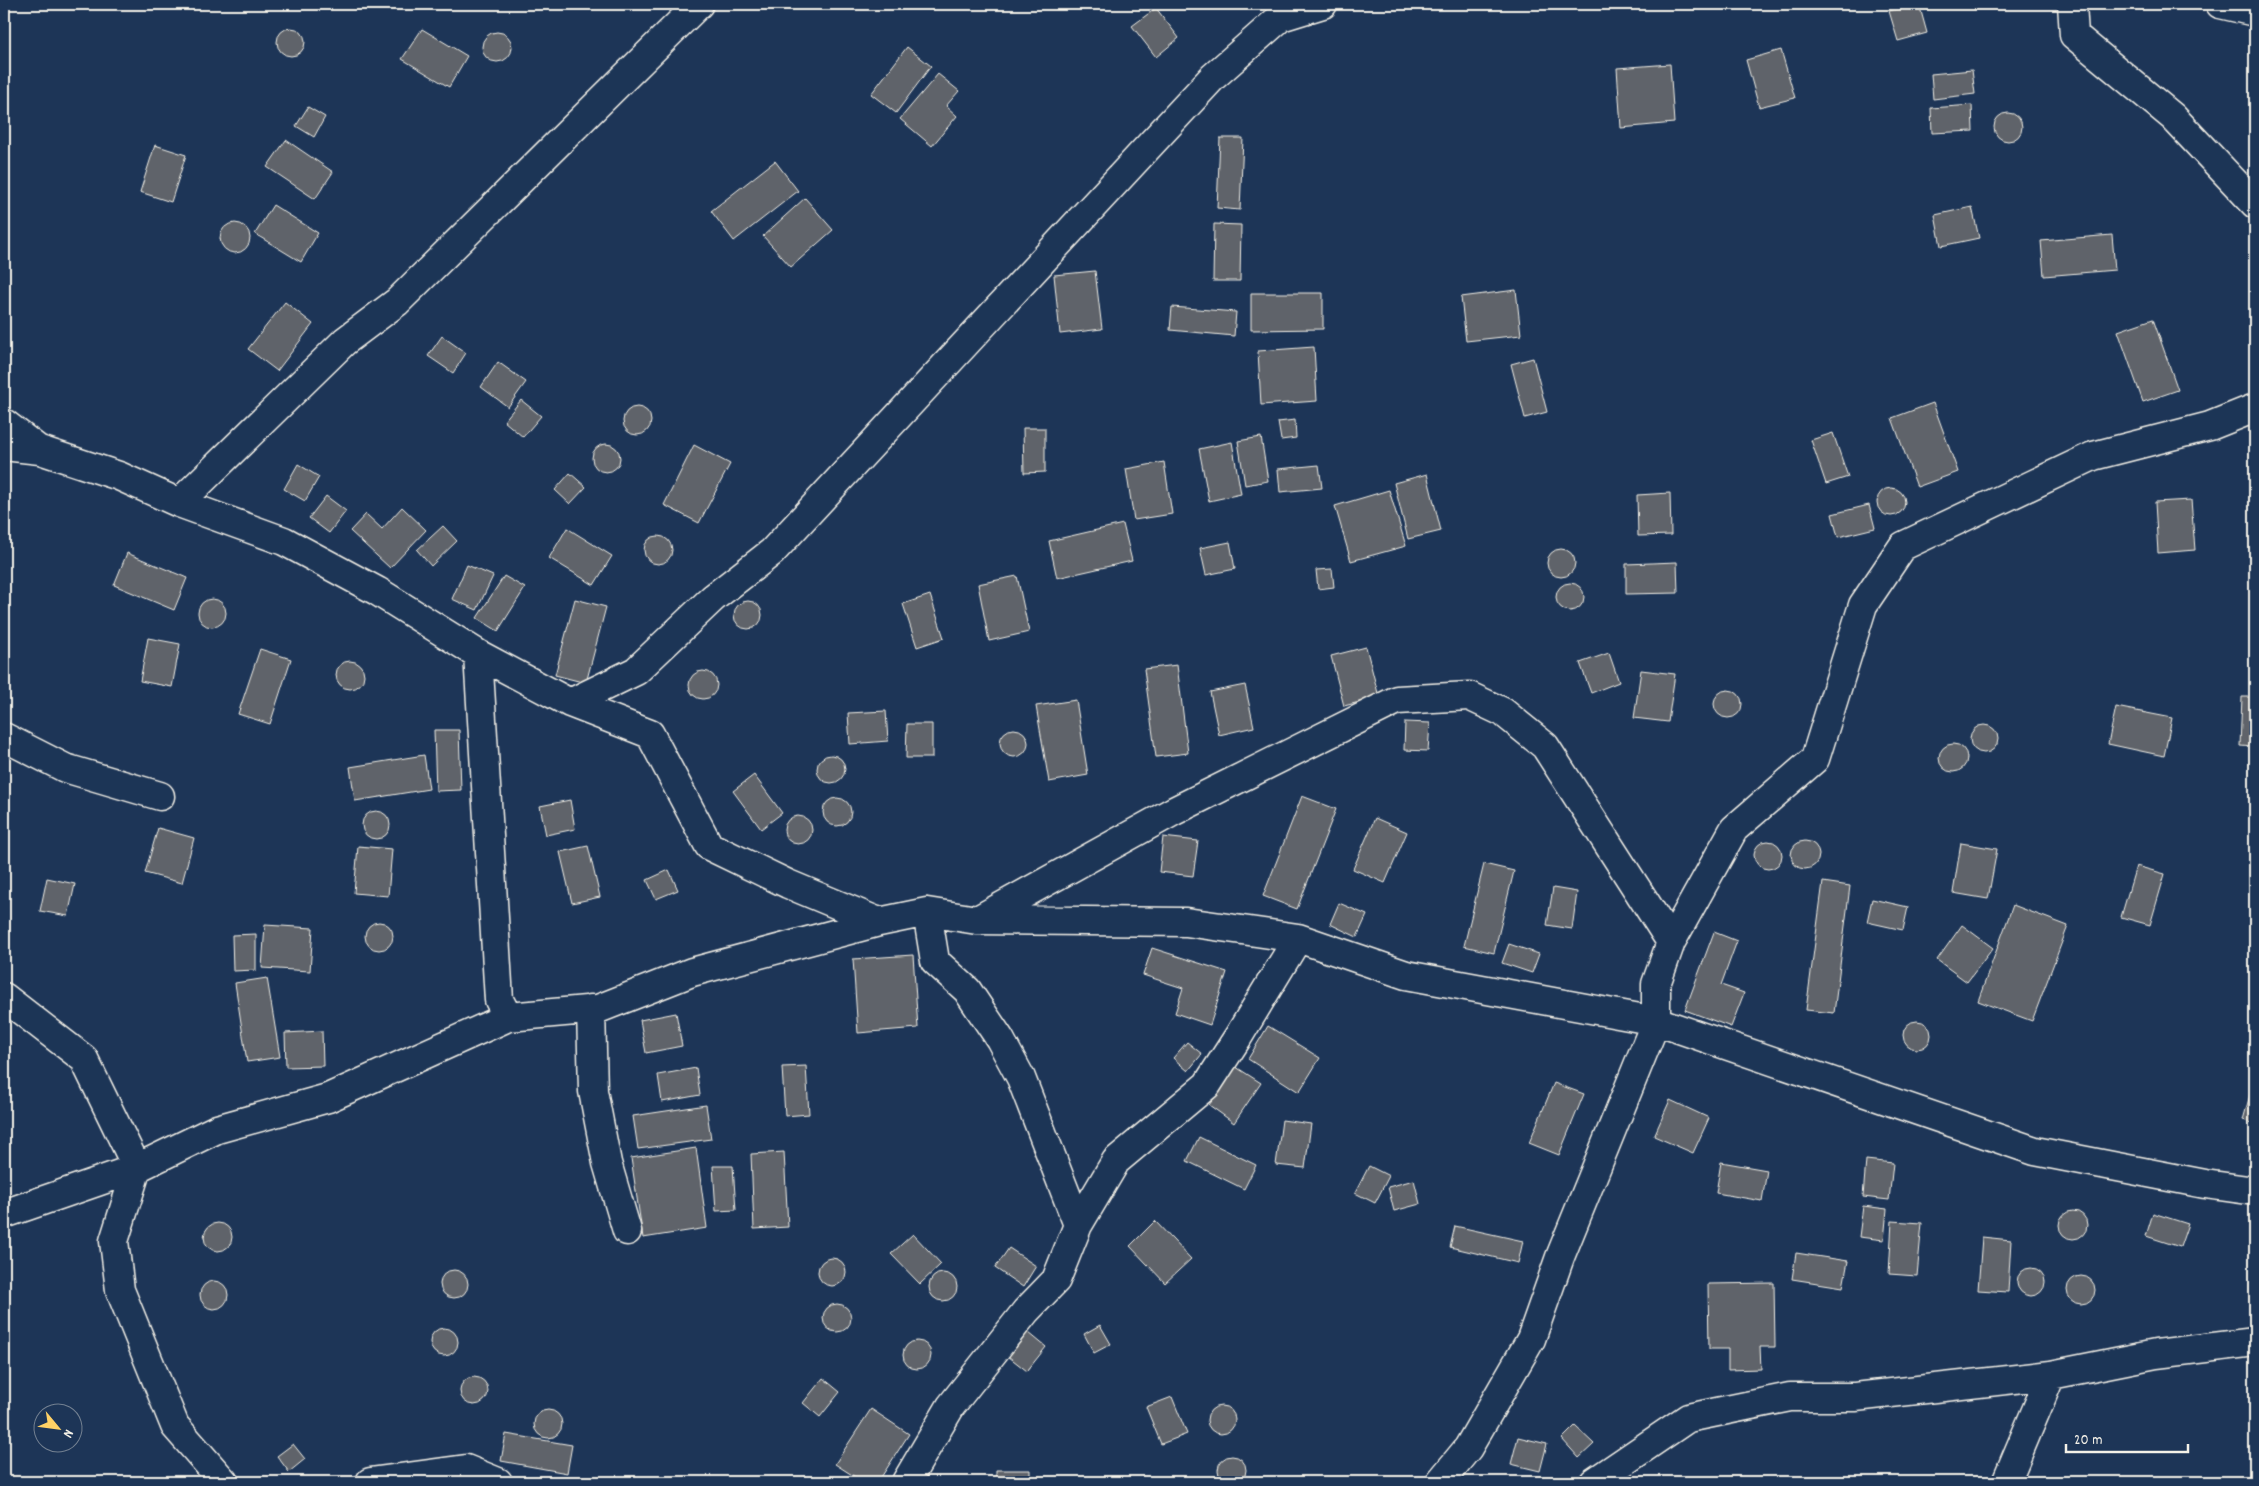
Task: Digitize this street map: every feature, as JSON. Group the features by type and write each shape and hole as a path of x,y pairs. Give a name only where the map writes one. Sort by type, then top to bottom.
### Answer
{"street":[{"path":"179,503 345,341 397,302 699,4"},
{"path":"570,704 636,671 713,598 772,552 1213,77 1281,17 1317,4"},
{"path":"2072,4 2074,35 2173,117 2255,204"},
{"path":"2220,4 2255,12"},
{"path":"1440,1482 1468,1448 1531,1339 1560,1257 1656,1021 1656,984 1671,942 1734,829 1815,759 1863,605 1903,546 2093,456 2210,426 2255,408"},
{"path":"4,423 40,450"},
{"path":"4,446 40,450 119,476 179,503 284,540 377,590 478,654 570,704 650,734 708,846 788,884 879,922"},
{"path":"478,654 499,1000 508,1017"},
{"path":"976,920 1174,811 1397,700 1469,696 1503,712 1545,746 1671,942"},
{"path":"4,736 65,768 160,796"},
{"path":"927,912 935,961 966,990 1000,1039 1021,1078 1078,1225"},
{"path":"4,1214 137,1168 217,1129 328,1098 508,1017 598,1008 692,972 879,922 927,912 976,920 1186,922 1298,938 1406,975 1656,1021 2035,1151 2205,1184 2255,1191"},
{"path":"906,1482 951,1406 1026,1311 1056,1280 1078,1225 1116,1161 1206,1085 1238,1037 1298,938"},
{"path":"4,997 84,1059 137,1168 114,1240 120,1290 175,1426 224,1482"},
{"path":"591,1009 593,1091 607,1163 627,1231"},
{"path":"1594,1482 1688,1418 1790,1397 1855,1397 2050,1375 2156,1354 2255,1342"},
{"path":"2006,1482 2050,1375"},
{"path":"370,1482 466,1469 498,1482"}],"building":[{"path":"1919,4 1927,33 1898,41 1889,11"},
{"path":"1156,8 1179,38 1156,57 1132,26"},
{"path":"291,28 301,32 305,42 301,52 291,56 281,52 277,42 281,32"},
{"path":"422,29 467,56 449,87 402,59"},
{"path":"497,32 503,33 511,41 511,53 503,61 497,62 491,61 483,53 482,47 483,41 491,33"},
{"path":"907,47 931,66 896,113 871,94"},
{"path":"1781,50 1795,98 1759,107 1746,60"},
{"path":"1670,64 1674,123 1621,128 1617,68"},
{"path":"1972,70 1975,94 1933,99 1931,74"},
{"path":"938,74 959,91 946,106 957,116 932,146 900,119"},
{"path":"1972,105 1973,131 1932,133 1931,108"},
{"path":"308,107 325,117 314,137 296,126"},
{"path":"2008,113 2018,117 2022,127 2018,137 2008,141 1998,137 1994,127 1998,117"},
{"path":"1220,138 1243,138 1240,210 1217,208"},
{"path":"286,140 333,172 315,199 267,167"},
{"path":"155,145 186,155 171,202 140,192"},
{"path":"775,161 798,191 734,241 711,211"},
{"path":"805,198 833,230 791,267 763,236"},
{"path":"273,205 318,233 301,262 255,234"},
{"path":"1972,207 1979,238 1941,246 1935,215"},
{"path":"235,223 241,224 249,232 249,244 241,252 235,253 229,252 221,244 220,238 221,232 229,224"},
{"path":"1214,224 1241,225 1240,281 1213,281"},
{"path":"2112,235 2115,270 2044,276 2041,241"},
{"path":"1095,271 1102,329 1060,334 1054,275"},
{"path":"1516,290 1521,335 1466,341 1461,297"},
{"path":"1251,293 1323,293 1323,329 1251,330"},
{"path":"285,302 313,324 277,371 248,349"},
{"path":"1172,307 1236,312 1234,336 1170,330"},
{"path":"2153,319 2178,390 2143,402 2118,331"},
{"path":"442,336 466,353 453,373 428,356"},
{"path":"1314,347 1317,401 1261,405 1258,351"},
{"path":"1533,358 1547,412 1525,418 1511,364"},
{"path":"498,362 526,382 508,407 481,387"},
{"path":"521,400 541,416 523,437 504,421"},
{"path":"1933,403 1958,472 1917,487 1892,418"},
{"path":"637,407 647,411 651,421 647,431 637,435 627,431 623,421 627,411"},
{"path":"1295,420 1296,438 1281,440 1278,422"},
{"path":"1023,428 1045,428 1045,472 1024,473"},
{"path":"1833,433 1848,477 1826,484 1811,440"},
{"path":"1261,437 1268,481 1245,485 1238,441"},
{"path":"1232,442 1241,494 1209,501 1199,449"},
{"path":"606,444 616,448 620,458 616,468 606,472 596,468 592,458 596,448"},
{"path":"694,445 730,464 699,523 664,505"},
{"path":"1164,462 1172,514 1134,520 1126,469"},
{"path":"298,464 319,477 305,501 284,489"},
{"path":"1319,465 1322,488 1280,492 1278,469"},
{"path":"570,473 586,487 570,504 555,490"},
{"path":"1427,474 1441,531 1408,539 1394,483"},
{"path":"1891,488 1901,492 1905,502 1901,512 1891,516 1881,512 1877,502 1881,492"},
{"path":"1389,490 1406,546 1351,561 1335,506"},
{"path":"1670,493 1671,535 1638,536 1637,495"},
{"path":"326,496 346,511 329,533 309,518"},
{"path":"2191,500 2195,550 2158,553 2155,502"},
{"path":"1869,505 1875,528 1838,537 1832,514"},
{"path":"402,507 426,530 390,568 350,531 366,514 382,529"},
{"path":"1123,524 1132,561 1057,578 1049,541"},
{"path":"443,526 457,541 431,566 417,550"},
{"path":"567,528 612,556 594,585 549,558"},
{"path":"658,536 668,540 672,550 668,560 658,564 648,560 644,550 648,540"},
{"path":"1230,542 1235,569 1206,575 1200,548"},
{"path":"1561,549 1571,553 1575,563 1571,573 1561,577 1551,573 1547,563 1551,553"},
{"path":"127,553 187,578 174,610 114,585"},
{"path":"1677,562 1678,593 1626,594 1626,564"},
{"path":"467,565 493,576 477,610 452,599"},
{"path":"1332,569 1334,587 1318,589 1316,570"},
{"path":"504,576 525,588 498,631 477,618"},
{"path":"1017,576 1029,632 989,641 978,584"},
{"path":"1570,583 1580,587 1584,597 1580,607 1570,611 1560,607 1556,597 1560,587"},
{"path":"930,595 944,638 917,647 903,604"},
{"path":"212,599 222,603 226,613 222,623 212,627 202,623 198,613 202,603"},
{"path":"575,599 606,607 586,683 555,675"},
{"path":"748,601 758,605 762,615 758,625 748,629 738,625 734,615 738,605"},
{"path":"148,638 180,644 172,687 140,681"},
{"path":"1366,647 1379,697 1344,706 1331,656"},
{"path":"260,649 291,659 270,724 238,714"},
{"path":"1609,653 1619,682 1591,693 1580,663"},
{"path":"350,661 360,665 364,675 360,685 350,689 340,685 336,675 340,665"},
{"path":"1177,665 1188,753 1156,757 1144,669"},
{"path":"1641,670 1675,674 1668,722 1634,718"},
{"path":"703,671 713,675 717,685 713,695 703,699 693,695 689,685 693,675"},
{"path":"1245,685 1254,727 1219,735 1210,692"},
{"path":"1728,690 1738,694 1742,704 1738,714 1728,718 1718,714 1714,704 1718,694"},
{"path":"2242,697 2255,697 2255,747 2240,746"},
{"path":"1076,700 1088,775 1049,782 1036,706"},
{"path":"2116,707 2172,718 2164,756 2108,744"},
{"path":"886,711 888,741 850,744 848,713"},
{"path":"1405,722 1430,723 1428,751 1404,750"},
{"path":"907,724 932,724 932,758 906,758"},
{"path":"1984,725 1994,729 1998,739 1994,749 1984,753 1974,749 1970,739 1974,729"},
{"path":"1014,729 1024,733 1028,743 1024,753 1014,757 1004,753 1000,743 1004,733"},
{"path":"434,730 459,730 461,790 436,791"},
{"path":"1953,744 1963,748 1967,758 1963,768 1953,772 1943,768 1939,758 1943,748"},
{"path":"424,755 429,789 355,801 350,767"},
{"path":"831,755 841,759 845,769 841,779 831,783 821,779 817,769 821,759"},
{"path":"754,775 782,813 761,829 733,791"},
{"path":"1302,796 1336,809 1297,909 1263,896"},
{"path":"837,798 847,802 851,812 847,822 837,826 827,822 823,812 827,802"},
{"path":"570,800 575,829 546,835 540,806"},
{"path":"376,811 386,815 390,825 386,835 376,839 366,835 362,825 366,815"},
{"path":"798,816 808,820 812,830 808,840 798,844 788,840 784,830 788,820"},
{"path":"1375,818 1407,832 1385,883 1353,869"},
{"path":"158,828 194,838 182,883 145,873"},
{"path":"1163,837 1198,841 1193,876 1159,872"},
{"path":"1768,841 1778,845 1782,855 1778,865 1768,869 1758,865 1754,855 1758,845"},
{"path":"1805,841 1815,845 1819,855 1815,865 1805,869 1795,865 1791,855 1795,845"},
{"path":"1961,843 1997,849 1988,899 1953,893"},
{"path":"358,846 392,849 388,896 354,893"},
{"path":"588,846 600,897 572,903 560,852"},
{"path":"1484,864 1514,871 1494,953 1464,946"},
{"path":"2136,866 2165,874 2150,925 2121,917"},
{"path":"669,870 678,890 656,899 647,880"},
{"path":"47,878 75,884 68,916 40,911"},
{"path":"1823,882 1850,886 1834,1013 1806,1010"},
{"path":"1553,888 1577,892 1572,929 1547,925"},
{"path":"1872,899 1908,907 1903,930 1867,922"},
{"path":"1339,903 1367,915 1357,937 1330,924"},
{"path":"2013,905 2068,926 2032,1021 1978,1001"},
{"path":"379,922 389,926 393,936 389,946 379,950 369,946 365,936 369,926"},
{"path":"265,925 313,928 310,971 262,968"},
{"path":"1962,925 1993,948 1967,982 1937,960"},
{"path":"1714,932 1737,941 1721,985 1744,993 1731,1027 1685,1010"},
{"path":"256,934 256,970 233,971 232,935"},
{"path":"1509,944 1539,954 1532,973 1502,963"},
{"path":"1152,948 1227,972 1210,1025 1175,1013 1183,988 1143,975"},
{"path":"913,955 918,1028 858,1033 853,959"},
{"path":"267,978 280,1057 247,1062 235,983"},
{"path":"676,1013 682,1046 646,1053 640,1020"},
{"path":"1917,1021 1927,1025 1931,1035 1927,1045 1917,1049 1907,1045 1903,1035 1907,1025"},
{"path":"1268,1026 1320,1058 1299,1092 1248,1059"},
{"path":"322,1031 323,1066 286,1067 285,1033"},
{"path":"1187,1042 1202,1054 1188,1071 1173,1058"},
{"path":"806,1066 809,1114 785,1116 782,1067"},
{"path":"1236,1067 1261,1083 1234,1123 1209,1105"},
{"path":"696,1068 700,1095 662,1102 658,1075"},
{"path":"2255,1077 2255,1124 2243,1120"},
{"path":"1554,1083 1584,1094 1559,1155 1529,1143"},
{"path":"1670,1100 1709,1118 1693,1153 1654,1136"},
{"path":"706,1105 711,1139 638,1149 633,1116"},
{"path":"1282,1120 1311,1124 1305,1168 1276,1165"},
{"path":"1199,1137 1256,1165 1244,1189 1187,1161"},
{"path":"696,1148 707,1228 643,1238 631,1158"},
{"path":"784,1152 788,1227 754,1229 751,1154"},
{"path":"1866,1160 1893,1163 1889,1200 1863,1197"},
{"path":"1721,1162 1767,1170 1762,1201 1716,1193"},
{"path":"713,1166 733,1166 736,1210 716,1211"},
{"path":"1369,1166 1389,1176 1375,1203 1355,1193"},
{"path":"1414,1180 1420,1204 1394,1211 1388,1187"},
{"path":"1863,1206 1887,1209 1884,1240 1859,1237"},
{"path":"2073,1211 2083,1215 2087,1225 2083,1235 2073,1239 2063,1235 2059,1225 2063,1215"},
{"path":"2153,1213 2188,1224 2180,1247 2146,1236"},
{"path":"1155,1221 1191,1259 1165,1283 1130,1246"},
{"path":"1892,1221 1922,1223 1917,1276 1889,1274"},
{"path":"218,1223 228,1227 232,1237 228,1247 218,1251 208,1247 204,1237 208,1227"},
{"path":"1455,1226 1523,1241 1518,1263 1450,1247"},
{"path":"913,1234 941,1264 920,1284 891,1254"},
{"path":"1982,1237 2011,1240 2008,1292 1978,1290"},
{"path":"1009,1248 1036,1266 1023,1287 995,1268"},
{"path":"1796,1253 1848,1261 1843,1287 1792,1279"},
{"path":"832,1258 842,1262 846,1272 842,1282 832,1286 822,1282 818,1272 822,1262"},
{"path":"2031,1268 2041,1272 2045,1282 2041,1292 2031,1296 2021,1292 2017,1282 2021,1272"},
{"path":"454,1270 464,1274 468,1284 464,1294 454,1298 444,1294 440,1284 444,1274"},
{"path":"943,1273 953,1277 957,1287 953,1297 943,1301 933,1297 929,1287 933,1277"},
{"path":"2081,1276 2091,1280 2095,1290 2091,1300 2081,1304 2071,1300 2067,1290 2071,1280"},
{"path":"214,1281 224,1285 228,1295 224,1305 214,1309 204,1305 200,1295 204,1285"},
{"path":"1774,1283 1775,1347 1760,1347 1761,1369 1728,1370 1728,1349 1709,1349 1708,1284"},
{"path":"837,1304 847,1308 851,1318 847,1328 837,1332 827,1328 823,1318 827,1308"},
{"path":"1100,1325 1111,1344 1094,1353 1084,1334"},
{"path":"444,1328 454,1332 458,1342 454,1352 444,1356 434,1352 430,1342 434,1332"},
{"path":"1023,1328 1046,1347 1027,1371 1004,1353"},
{"path":"917,1341 927,1345 931,1355 927,1365 917,1369 907,1365 903,1355 907,1345"},
{"path":"474,1377 484,1381 488,1391 484,1401 474,1405 464,1401 460,1391 464,1381"},
{"path":"823,1378 840,1392 820,1417 803,1403"},
{"path":"1172,1397 1187,1434 1161,1444 1146,1407"},
{"path":"1221,1406 1231,1410 1235,1420 1231,1430 1221,1434 1211,1430 1207,1420 1211,1410"},
{"path":"871,1409 909,1434 878,1482 863,1482 835,1464"},
{"path":"548,1410 558,1414 562,1424 558,1434 548,1438 538,1434 534,1424 538,1414"},
{"path":"1575,1426 1594,1444 1579,1458 1562,1439"},
{"path":"506,1434 572,1445 567,1473 501,1461"},
{"path":"1518,1437 1547,1444 1540,1471 1511,1464"},
{"path":"293,1444 305,1459 289,1472 277,1456"},
{"path":"1232,1456 1242,1460 1246,1470 1242,1480 1232,1484 1222,1480 1218,1470 1222,1460"},
{"path":"996,1470 1030,1470 1030,1482 996,1482"}]}
